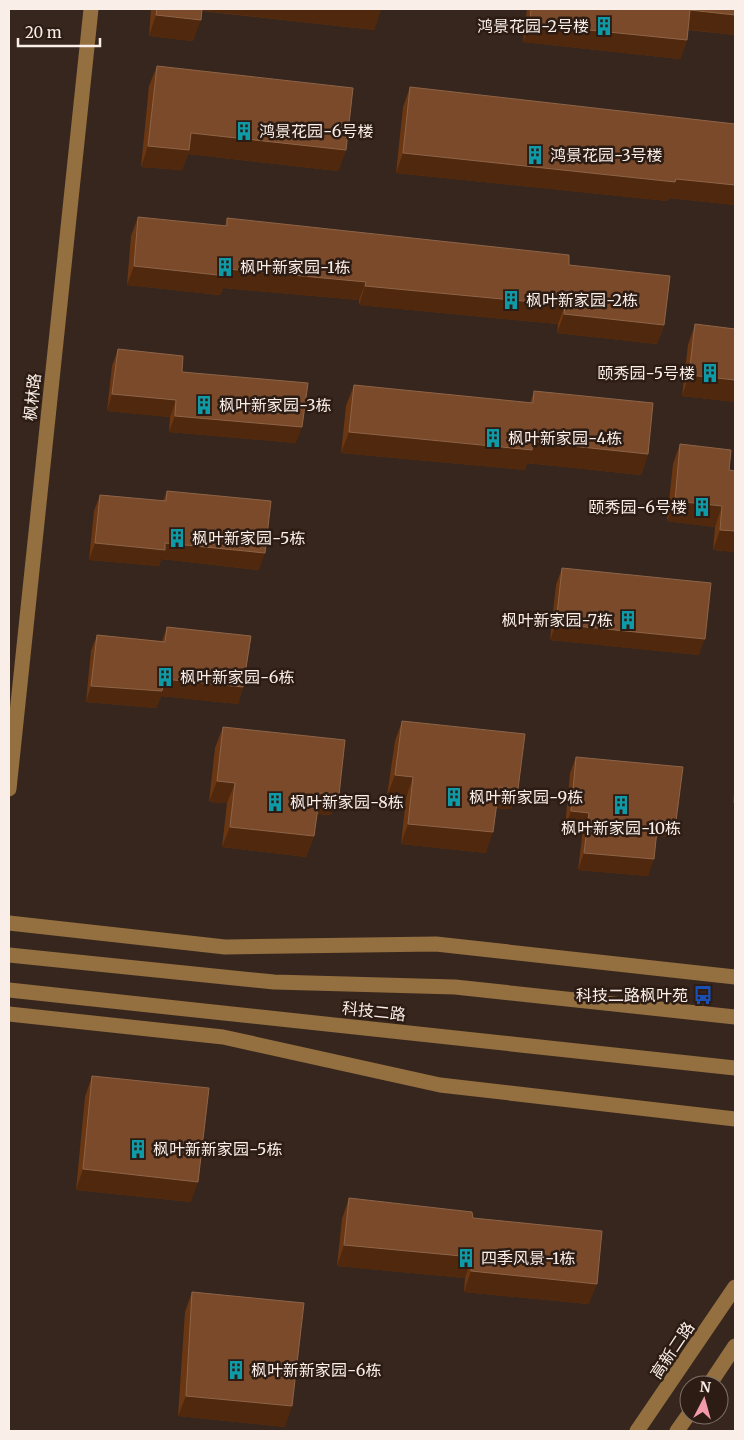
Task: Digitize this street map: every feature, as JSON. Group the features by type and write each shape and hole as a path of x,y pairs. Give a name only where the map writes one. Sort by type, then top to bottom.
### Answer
{"street":[{"name":"枫林路","path":"9,789 91,9"},
{"path":"9,923 225,947 436,944 735,977"},
{"name":"科技二路","path":"9,955 274,982 455,987 735,1017"},
{"name":"科技二路","path":"9,990 735,1068"},
{"path":"9,1014 222,1037 440,1085 735,1119"},
{"name":"高新二路","path":"637,1431 735,1288"},
{"path":"716,1375 735,1346"}],"building":[{"path":"157,9 202,9 201,20 156,15"},
{"path":"531,9 735,9 735,15 690,10 687,40 530,24"},
{"name":"鸿景花园-6号楼","path":"157,66 353,88 346,150 191,133 189,150 148,146"},
{"path":"410,87 735,124 735,185 676,179 675,182 403,153"},
{"path":"138,217 227,226 227,218 569,255 569,265 670,276 664,325 564,314 565,305 365,286 366,282 228,269 227,276 134,266"},
{"path":"695,324 735,329 735,380 689,375"},
{"path":"118,349 183,356 182,372 308,383 302,427 175,416 176,400 112,394"},
{"path":"354,385 533,403 534,391 653,403 648,454 533,442 532,450 349,432"},
{"path":"680,444 731,450 729,470 735,471 735,531 720,530 722,506 675,501"},
{"name":"枫叶新家园-5栋","path":"167,491 271,501 265,553 165,543 165,550 95,543 100,495 166,501"},
{"name":"枫叶新家园-7栋","path":"562,568 711,583 705,639 556,624"},
{"name":"枫叶新家园-6栋","path":"167,627 251,636 243,687 164,679 162,691 91,686 97,635 165,642"},
{"name":"枫叶新家园-9栋","path":"402,721 525,734 518,789 499,787 493,832 408,824 413,777 395,775"},
{"name":"枫叶新家园-8栋","path":"223,727 345,740 339,795 320,793 314,836 230,827 235,783 217,781"},
{"name":"枫叶新家园-10栋","path":"576,757 683,767 676,821 658,820 654,859 584,853 589,813 571,811"},
{"name":"枫叶新新家园-5栋","path":"92,1076 209,1088 198,1182 83,1169"},
{"path":"349,1198 472,1212 473,1218 602,1231 597,1284 471,1271 472,1257 344,1245"},
{"name":"枫叶新新家园-6栋","path":"192,1292 304,1303 292,1406 186,1396"}],"place":[{"name":"鸿景花园-2号楼","path":"604,26"},
{"name":"鸿景花园-6号楼","path":"244,131"},
{"name":"鸿景花园-3号楼","path":"535,155"},
{"name":"枫叶新家园-1栋","path":"225,267"},
{"name":"枫叶新家园-2栋","path":"511,300"},
{"name":"颐秀园-5号楼","path":"710,373"},
{"name":"枫叶新家园-3栋","path":"204,405"},
{"name":"枫叶新家园-4栋","path":"493,438"},
{"name":"颐秀园-6号楼","path":"702,507"},
{"name":"枫叶新家园-5栋","path":"177,538"},
{"name":"枫叶新家园-7栋","path":"628,620"},
{"name":"枫叶新家园-6栋","path":"165,677"},
{"name":"枫叶新家园-9栋","path":"454,797"},
{"name":"枫叶新家园-8栋","path":"275,802"},
{"name":"枫叶新家园-10栋","path":"621,805"},
{"name":"科技二路枫叶苑","path":"703,995"},
{"name":"枫叶新新家园-5栋","path":"138,1149"},
{"name":"四季风景-1栋","path":"466,1258"},
{"name":"枫叶新新家园-6栋","path":"236,1370"}]}
